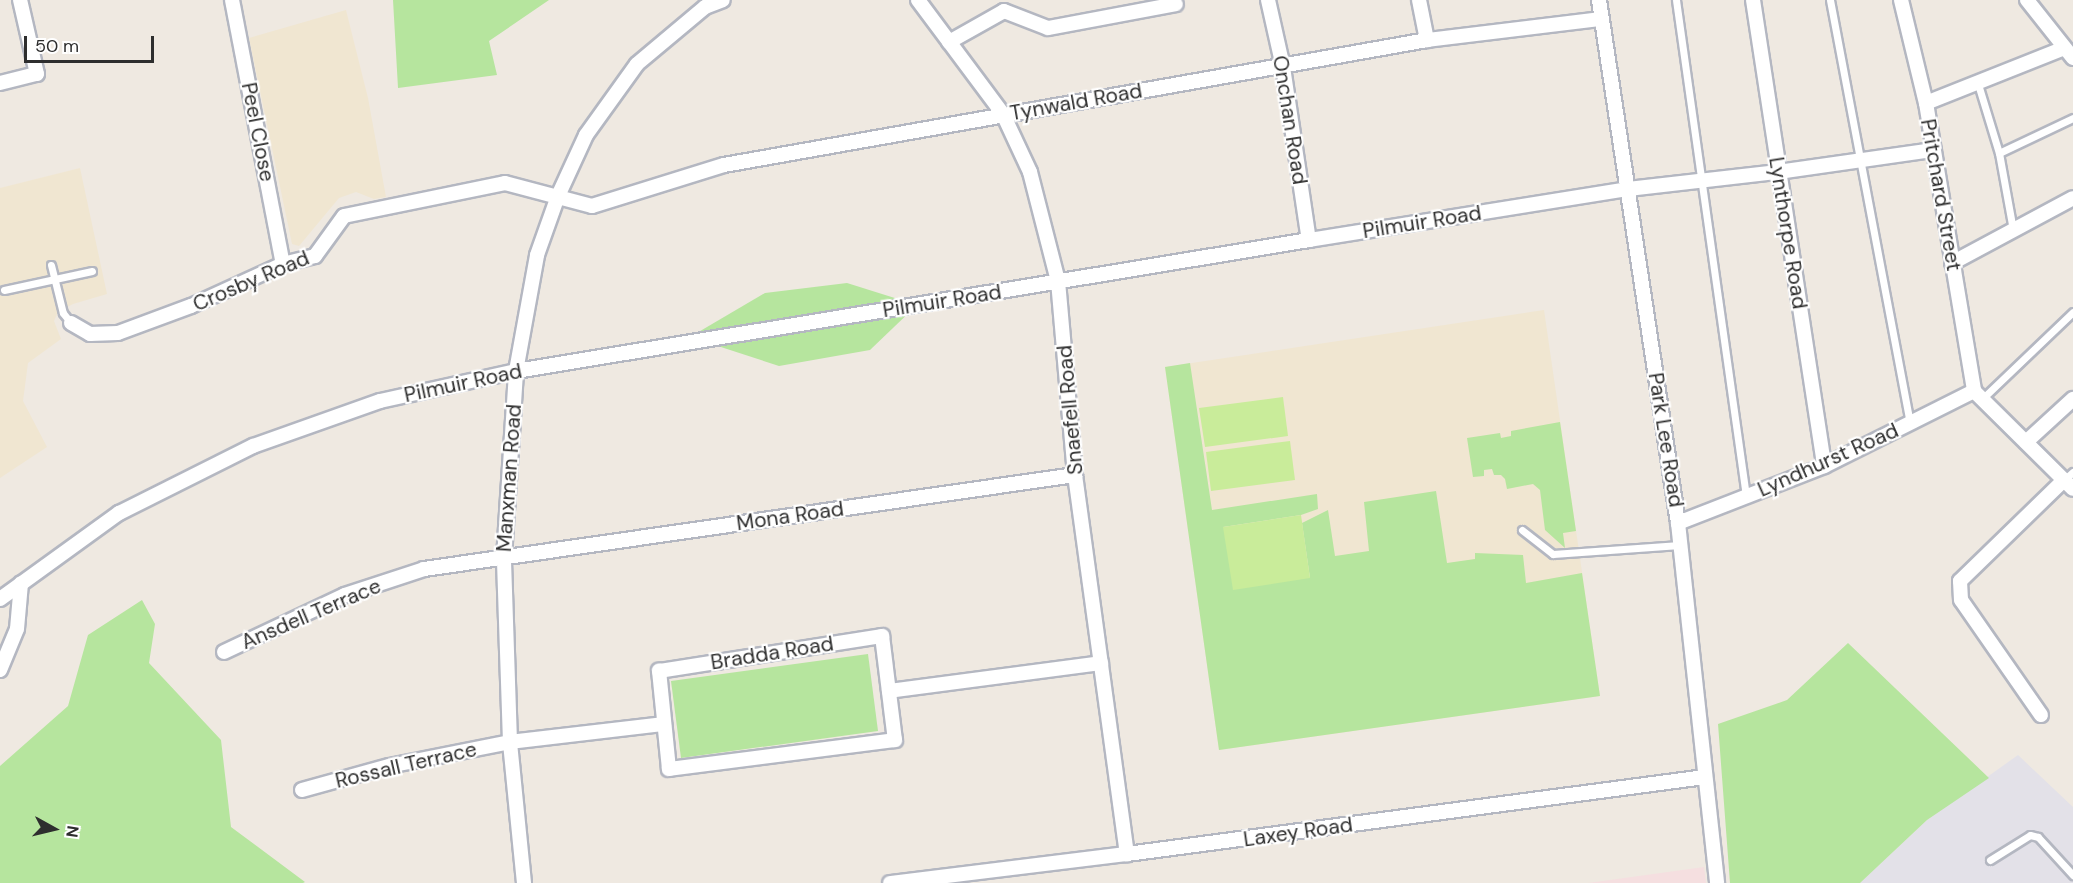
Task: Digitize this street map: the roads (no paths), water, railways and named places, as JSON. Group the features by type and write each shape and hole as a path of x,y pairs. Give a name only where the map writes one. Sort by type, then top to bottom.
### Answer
{"street":[{"path":"0,83 37,74 20,0"},
{"name":"Peel Close","path":"232,0 283,264"},
{"name":"Manxman Road","path":"524,883 510,742 504,558 516,371 537,255 558,196 586,135 637,64 705,7 723,0"},
{"name":"Snaefell Road","path":"918,0 1003,114 1030,172 1058,282 1075,475 1127,854"},
{"name":"Onchan Road","path":"1268,0 1283,67 1309,240"},
{"path":"1419,0 1428,40"},
{"name":"Park Lee Road","path":"1599,0 1678,523 1717,883"},
{"name":"Lynthorpe Road","path":"1753,0 1824,466"},
{"name":"Pritchard Street","path":"1901,0 1926,104 1952,263 1978,394"},
{"path":"1926,104 2069,53 2027,0"},
{"path":"949,42 1004,11 1048,28 1176,4"},
{"name":"Tynwald Road","path":"558,196 592,206 724,165 1428,40 1601,19"},
{"name":"Pilmuir Road","path":"0,598 119,513 253,446 380,401 516,371 1309,240 1628,189 1778,172 1933,150"},
{"name":"Crosby Road","path":"71,323 90,334 118,333 191,306 283,264 315,256 344,216 505,183 558,196"},
{"path":"1952,263 2073,198"},
{"path":"1978,394 2026,442 2070,480 1960,581 1961,600 2041,715"},
{"name":"Lyndhurst Road","path":"1678,523 1824,466 1910,423 1978,394"},
{"path":"2026,442 2073,399"},
{"name":"Mona Road","path":"504,558 1075,475"},
{"name":"Ansdell Terrace","path":"224,652 345,595 424,569 504,558"},
{"path":"0,669 17,629 21,583"},
{"name":"Bradda Road","path":"882,636 895,740 669,769 664,724 659,671 882,636"},
{"path":"889,691 1101,663"},
{"path":"510,742 664,724"},
{"name":"Rossall Terrace","path":"302,789 389,766 510,742"},
{"name":"Laxey Road","path":"890,883 1127,854 1705,777"}],"lane":[{"path":"1676,0 1746,496"},
{"path":"1830,0 1910,423"},
{"path":"1978,84 1999,153 2013,231"},
{"path":"1999,153 2073,118"},
{"path":"51,266 63,313 71,323"},
{"path":"4,291 92,271"},
{"path":"1978,394 2073,312"},
{"path":"1522,530 1553,554 1680,545"},
{"path":"1990,860 2030,836 2038,837 2073,875"}]}
